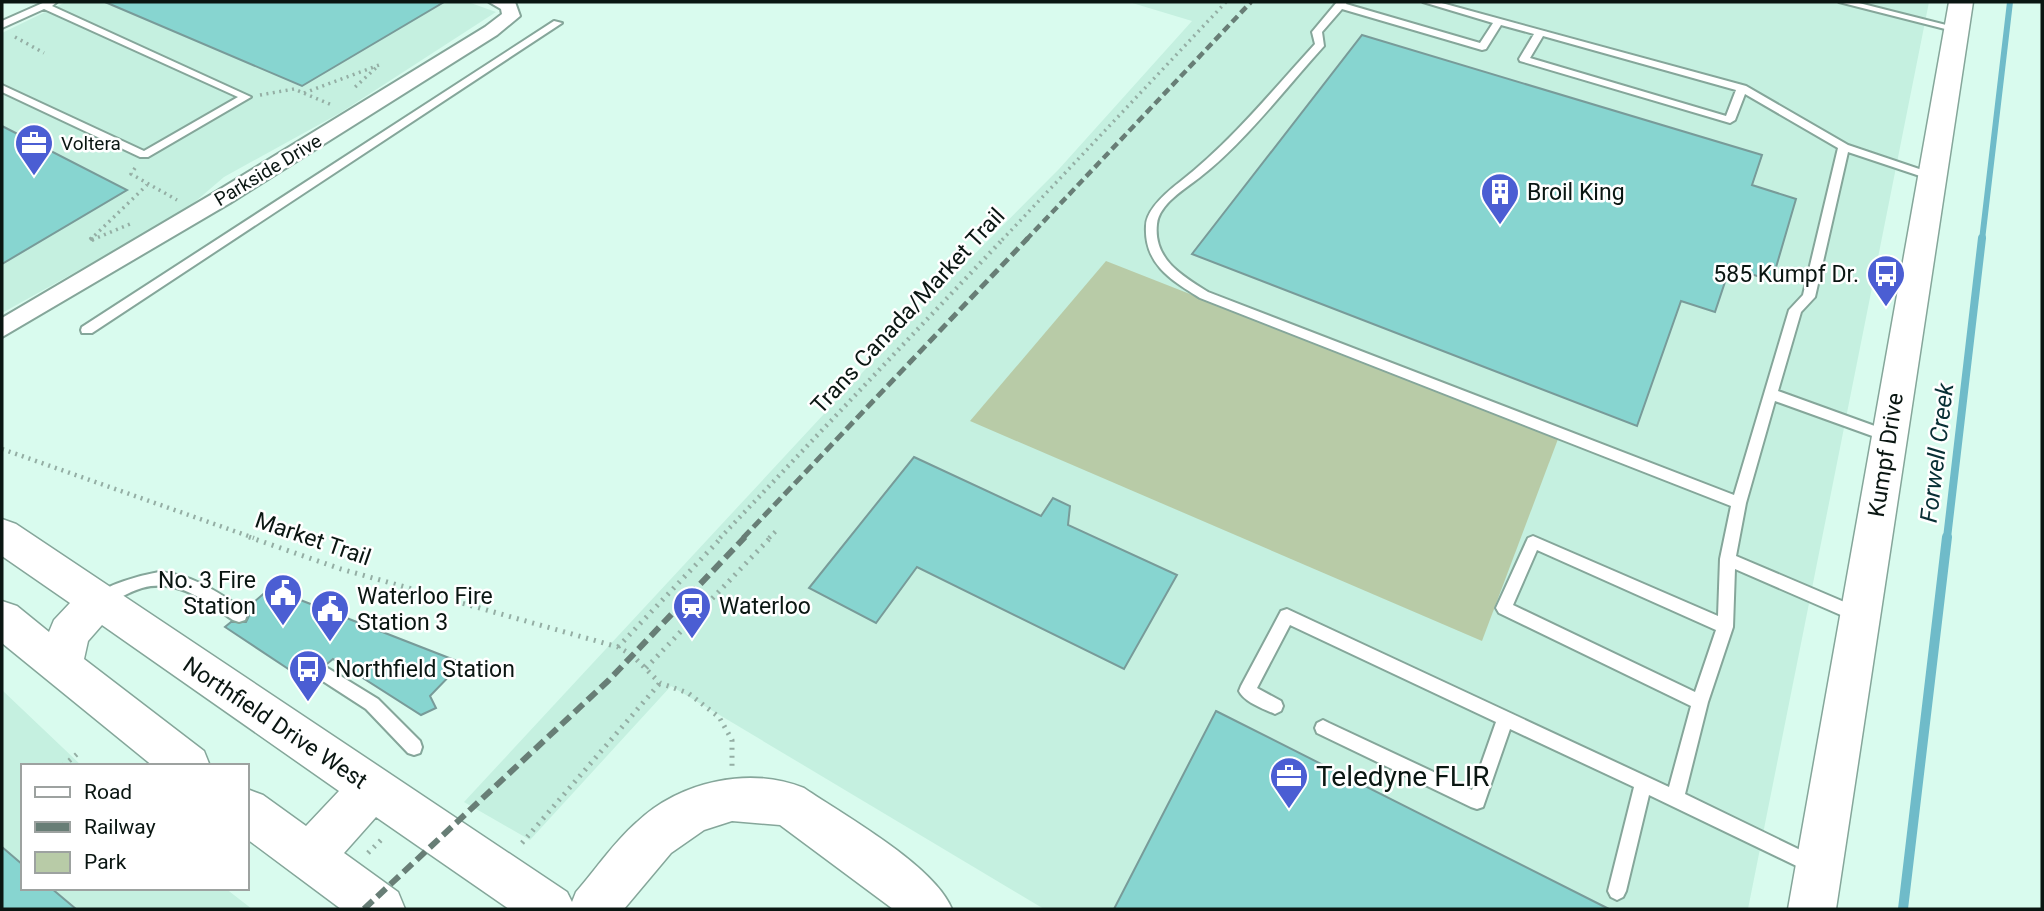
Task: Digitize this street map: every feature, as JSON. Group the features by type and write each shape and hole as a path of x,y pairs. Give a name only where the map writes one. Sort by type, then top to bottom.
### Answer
{"street":[{"name":"Parkside Drive","path":"2,329 222,198 491,31 511,16 509,6 498,2"},
{"name":"Kumpf Drive","path":"1811,909 1959,16"},
{"name":"Northfield Drive West","path":"2,535 98,601 382,809 550,909"},
{"path":"61,667 69,633 98,601"},
{"path":"2,619 185,764"},
{"path":"593,909 654,837 691,812 732,799 788,804 895,879 928,909"},
{"path":"308,857 382,809"},
{"path":"248,812 381,909"}],"lane":[{"path":"1428,2 1742,88 1844,147 1933,177"},
{"path":"1844,2 1959,16"},
{"path":"1499,21 1482,47 1341,3 1317,32 1320,44 1214,161 1165,198 1151,223 1155,252 1172,275 1204,295 1739,503"},
{"path":"2,25 49,4 246,97"},
{"path":"87,330 557,23"},
{"path":"1540,33 1524,59 1730,120 1742,88"},
{"path":"2,88 144,155 246,97"},
{"path":"1675,798 1700,702 1725,627 1728,559 1739,503 1795,310 1809,298 1844,147"},
{"path":"1771,394 1889,437"},
{"path":"1700,702 1504,608 1533,541 1725,627"},
{"path":"1728,559 1860,616"},
{"path":"98,601 132,584 166,577 191,583 239,615"},
{"path":"1275,706 1247,691 1287,616 1818,867"},
{"path":"320,671 372,704 414,747"},
{"path":"1323,727 1477,801 1505,720"},
{"path":"1617,891 1643,784"}],"path":[{"name":"Trans Canada/Market Trail","path":"618,647 1226,2"},
{"path":"12,36 44,53"},
{"path":"304,93 379,65 352,90"},
{"path":"246,97 294,89 328,104"},
{"path":"136,222 89,241 149,187 174,198"},
{"path":"170,207 182,202"},
{"name":"Market Trail","path":"2,449 341,569 618,647"},
{"path":"646,668 777,530"},
{"path":"618,647 646,668 660,683 688,693 719,717 732,740 732,799"},
{"path":"522,843 660,683"},
{"path":"65,764 77,754"},
{"path":"360,862 382,809"}],"shaded area":[{"path":"66,2 468,2 496,12 340,113 224,177 182,213 2,313 2,33"},
{"path":"1129,2 1929,2 1748,909 1044,909 671,686 530,840 464,802 939,290 1059,169 1192,21"},
{"path":"2,690 80,764 21,764 21,890 228,890 252,909 2,909"}],"green space":[{"path":"1106,261 1558,439 1482,641 970,421"}],"building":[{"path":"105,2 444,2 302,86"},
{"name":"Broil King","path":"1362,35 1762,155 1752,185 1796,199 1772,281 1730,267 1715,312 1681,301 1637,426 1192,254"},
{"path":"2,126 127,190 2,264"},
{"path":"914,457 1041,516 1053,498 1070,506 1068,525 1177,575 1124,669 917,567 876,623 809,588"},
{"name":"Waterloo Fire Station 3","path":"268,590 285,600 290,596 462,663 430,696 436,708 421,715 333,659 327,664 320,662 313,665 313,677 308,682 225,627 231,622 246,622 249,616 247,608"},
{"name":"Teledyne FLIR","path":"1216,711 1609,909 1114,909"},
{"path":"2,847 21,863 21,890 53,890 76,909 2,909"}],"waterway":[{"name":"Forwell Creek","path":"1982,240 2010,2"},
{"name":"Forwell Creek","path":"1947,538 1982,238"},
{"name":"Forwell Creek","path":"1903,909 1947,537"}],"railway":[{"path":"1026,240 1251,2"},
{"path":"743,538 1028,238"},
{"path":"364,909 609,680 745,537"}],"place":[{"name":"Voltera","path":"34,177"},
{"name":"Broil King","path":"1500,226"},
{"name":"585 Kumpf Dr.","path":"1886,308"},
{"name":"No. 3 Fire Station","path":"283,627"},
{"name":"Waterloo","path":"692,640"},
{"name":"Waterloo Fire Station 3","path":"330,643"},
{"name":"Northfield Station","path":"308,703"},
{"name":"Teledyne FLIR","path":"1289,810"}]}
